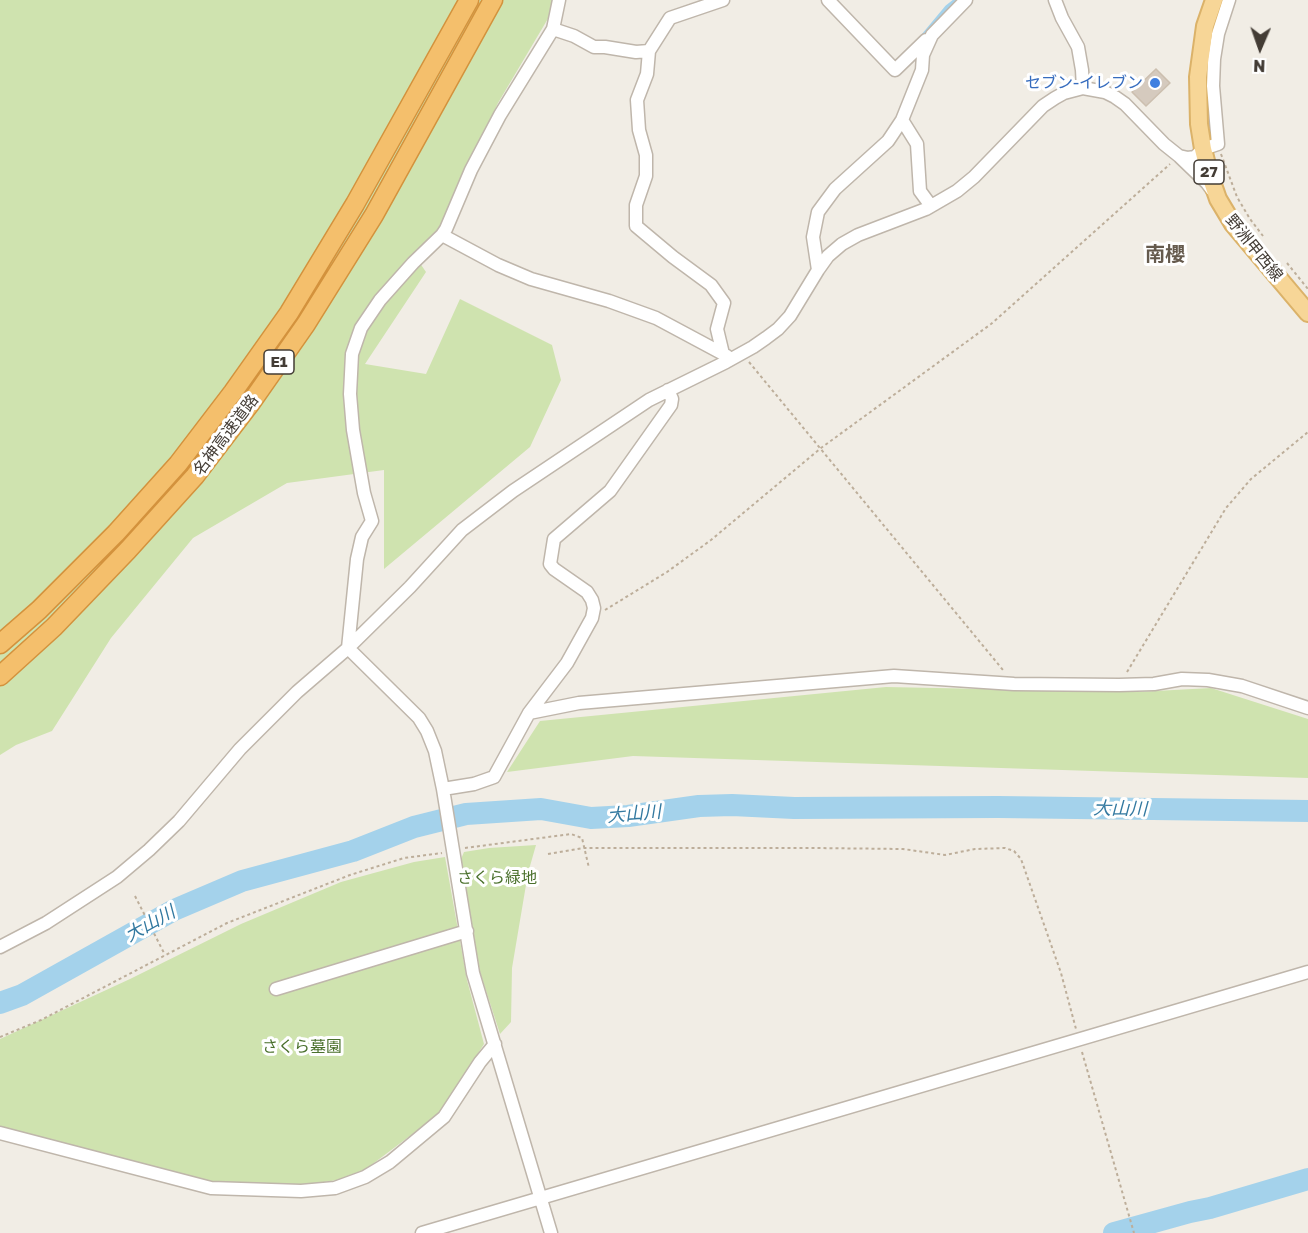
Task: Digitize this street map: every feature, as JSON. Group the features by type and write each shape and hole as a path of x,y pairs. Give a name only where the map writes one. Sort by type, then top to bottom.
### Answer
{"highway":[{"name":"名神高速道路","path":"0,644 39,610 116,533 177,464 233,392 289,313 355,204 469,0"},
{"name":"名神高速道路","path":"0,676 54,627 128,550 195,476 250,404 306,324 374,215 493,0"}],"main road":[{"name":"野洲甲西線","path":"1214,0 1205,26 1208,55 1198,77 1199,124 1211,146 1209,173 1218,199 1233,224 1308,313"}],"street":[{"path":"348,648 357,560 362,537 372,521 364,493 353,430 350,394 352,354 361,328 381,300 446,229 471,170 500,115 553,28 559,0"},
{"path":"723,0 670,18 649,51 647,74 636,100 639,130 646,155 646,176 636,205 636,226 711,285 724,303 717,329 732,355"},
{"path":"828,0 895,70 966,0"},
{"path":"1055,0 1078,47 1083,88"},
{"path":"1208,55 1218,34 1229,0"},
{"path":"553,28 594,47 636,52 649,51"},
{"path":"818,270 813,237 818,212 835,189 888,141 902,120 922,70 923,55 932,35"},
{"path":"0,947 46,923 117,877 149,850 179,820 240,749 297,692 348,648 462,530 513,491 649,400 766,338 790,316 828,256 842,244 858,235 915,215 957,191 974,177 1043,106 1064,93 1083,88 1105,92 1115,97 1207,183 1218,199"},
{"path":"902,120 917,144 920,191 931,206"},
{"path":"1179,156 1195,157 1211,146"},
{"path":"442,235 498,265 531,279 609,301 656,318 732,355"},
{"path":"443,790 474,784 494,777 529,713 567,663 592,618 594,608 587,592 550,564 554,539 610,491 670,405 672,399 668,390"},
{"path":"348,648 418,718 435,751 473,973 551,1233"},
{"path":"529,713 579,703 894,676 1014,684 1119,685 1154,684 1182,679 1208,680 1242,686 1308,708"},
{"path":"276,989 467,931"},
{"path":"422,1233 1308,972"},
{"path":"0,1133 211,1188 302,1191 335,1188 365,1177 390,1162 444,1117 480,1062 495,1044"}],"path":[{"path":"1211,146 1220,152 1237,197 1263,236"},
{"path":"592,618 667,573 711,540 821,448 991,324 1179,156"},
{"path":"1283,260 1308,289"},
{"path":"732,355 821,448 1014,684"},
{"path":"1119,685 1226,508 1251,479 1308,432"},
{"path":"0,1037 41,1020 227,923 350,875 404,858 440,854 452,846 571,834 582,838 589,868"},
{"path":"548,854 585,848 903,849 945,855 975,849 1005,848 1014,851 1021,859 1061,973 1134,1233"},
{"path":"135,896 166,956"}],"green space":[{"path":"0,0 559,0 498,103 440,228 415,256 426,272 365,364 426,374 460,299 552,345 561,380 530,447 384,569 384,470 287,483 193,538 111,638 52,731 16,745 0,755"},
{"path":"886,687 1137,692 1211,688 1308,719 1308,778 633,756 507,772 540,721"},
{"name":"さくら緑地","path":"536,845 528,873 512,968 511,1022 500,1034 480,972 461,859 464,852"},
{"name":"さくら墓園","path":"445,857 467,980 484,1044 439,1114 366,1169 337,1180 306,1185 213,1182 0,1128 0,1039 130,979 241,924 341,882 414,862"}],"building":[{"path":"1156,69 1170,83 1146,106 1132,92"}],"waterway":[{"path":"922,37 947,7 956,0"},
{"name":"大山川","path":"0,1003 22,995 174,910 242,881 353,851 414,827 466,814 541,809 591,818 628,816 699,806 732,805 794,808 998,807 1308,811"},
{"path":"1114,1233 1308,1179"}],"place":[{"name":"セブン-イレブン","path":"1155,83"}],"district":[{"name":"南櫻","path":"1165,255"}]}
